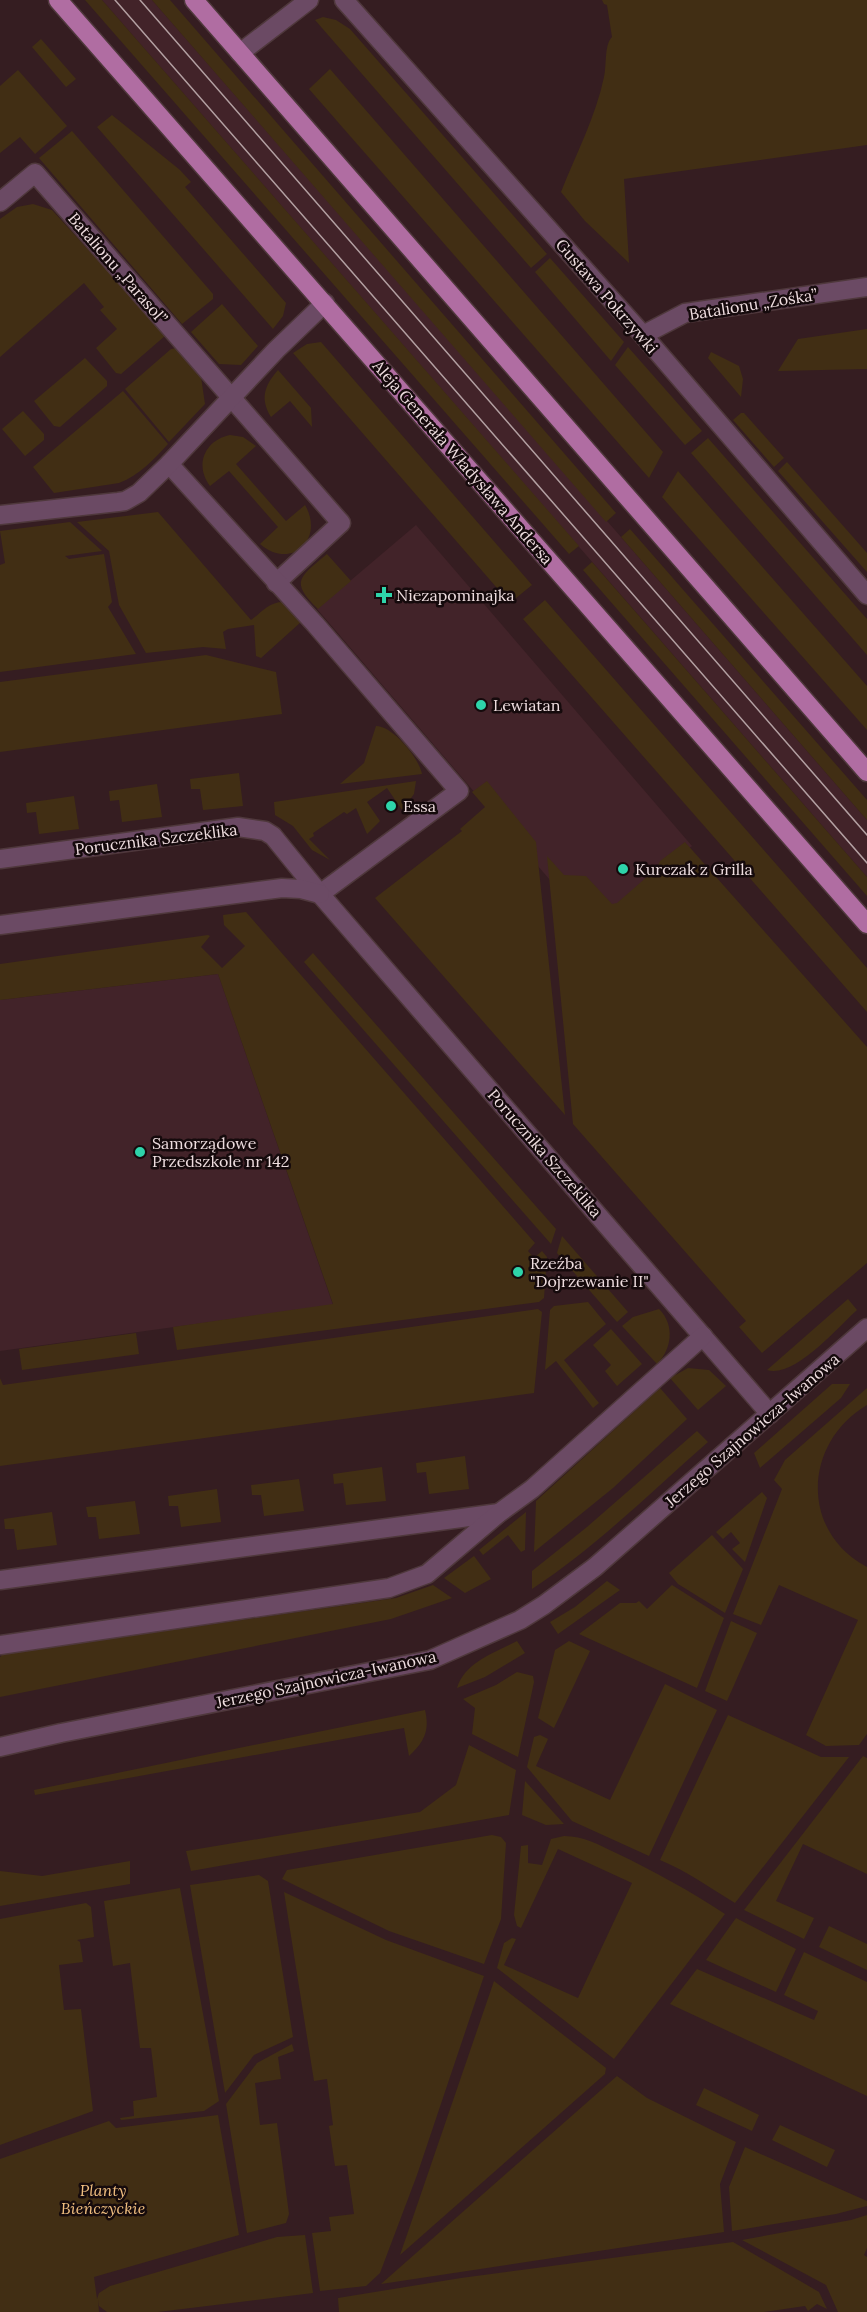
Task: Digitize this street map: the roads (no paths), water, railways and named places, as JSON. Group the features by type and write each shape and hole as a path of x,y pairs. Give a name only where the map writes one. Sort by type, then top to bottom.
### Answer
{"main road":[{"name":"Aleja Generała Władysława Andersa","path":"58,0 867,924"},
{"path":"194,0 867,772"}],"street":[{"path":"240,53 309,0"},
{"name":"Gustawa Pokrzywki","path":"344,0 643,336 867,595"},
{"name":"Batalionu „Parasol”","path":"0,202 35,173 232,397"},
{"name":"Batalionu „Zośka”","path":"643,336 685,313 867,287"},
{"path":"0,515 125,501 139,493 325,303"},
{"path":"232,397 341,522 276,583"},
{"path":"0,925 282,888 301,889 320,894 459,791 315,624 169,464"},
{"name":"Porucznika Szczeklika","path":"0,860 247,827 265,831 273,836 320,894 770,1414"},
{"name":"Jerzego Szajnowicza-Iwanowa","path":"0,1747 430,1660 520,1620 595,1567 867,1328"},
{"path":"0,1645 389,1588 427,1574 532,1489 703,1336"},
{"path":"0,1580 500,1513"}],"tram line":[{"path":"115,0 867,863"},
{"path":"140,0 867,835"}],"place":[{"name":"Niezapominajka","path":"384,595"},
{"name":"Lewiatan","path":"481,705"},
{"name":"Essa","path":"391,806"},
{"name":"Kurczak z Grilla","path":"623,869"},
{"name":"Samorządowe Przedszkole nr 142","path":"140,1152"},
{"name":"Rzeźba \"Dojrzewanie II\"","path":"518,1272"}],"park label":[{"name":"Planty Bieńczyckie","path":"103,2199"}]}
